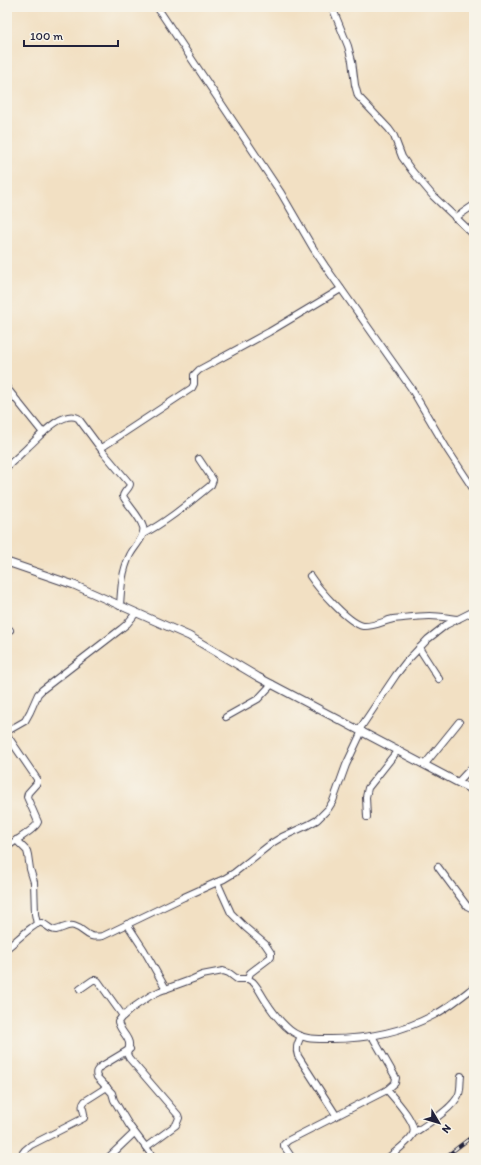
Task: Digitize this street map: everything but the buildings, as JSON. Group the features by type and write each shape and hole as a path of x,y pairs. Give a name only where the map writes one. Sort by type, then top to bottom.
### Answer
{"street":[{"path":"157,7 264,166 313,248 411,388 447,449 474,490"},
{"path":"332,7 348,46 358,96 389,129 394,136 402,157 412,171 433,196 474,235"},
{"path":"456,218 474,205"},
{"path":"101,448 192,388 194,384 194,375 199,370 269,332 341,289"},
{"path":"7,388 43,433"},
{"path":"7,467 43,433 58,422 76,417 130,484 123,496 136,512 143,528 143,534"},
{"path":"120,606 124,570 131,553 143,534 158,526 211,485 213,480 212,477 199,458"},
{"path":"7,562 74,585 189,636 272,684 474,791"},
{"path":"310,576 328,599 350,619 362,626 414,617 431,616 458,618"},
{"path":"7,948 37,924 42,923 54,930 74,926 88,935 96,937 110,933 234,873 272,843 308,826 324,814 333,801 346,765 361,731 387,687 406,662 437,631 458,618 474,611"},
{"path":"7,730 25,721 38,694 42,690 121,629 136,613"},
{"path":"419,648 439,679"},
{"path":"226,717 258,699 272,684"},
{"path":"425,764 459,722"},
{"path":"7,735 37,781 28,793 27,797 38,820 36,827 16,840 7,848"},
{"path":"367,817 366,797 368,788 398,750"},
{"path":"458,782 474,764"},
{"path":"16,840 28,855 34,882 35,914 37,924"},
{"path":"438,867 467,906 474,908"},
{"path":"217,882 231,913 260,939 272,953 271,958 250,973 248,979"},
{"path":"127,924 152,963 166,989"},
{"path":"146,1147 176,1126 180,1118 129,1058 127,1054 130,1049 129,1041 119,1025 119,1020 123,1016 150,996 202,975 224,971 237,979 248,979 255,984 277,1018 290,1030 301,1036 307,1038 352,1039 393,1032 434,1015 474,987"},
{"path":"80,989 93,980 98,981 123,1016"},
{"path":"301,1036 296,1051 298,1056 336,1115"},
{"path":"292,1158 284,1146 286,1142 387,1090 395,1083 396,1078 372,1036"},
{"path":"130,1049 100,1067 96,1074 112,1093 134,1133 154,1158"},
{"path":"388,1158 414,1133 437,1117 456,1100 460,1090 461,1076"},
{"path":"19,1158 31,1145 84,1118 85,1114 82,1108 85,1101 107,1087"},
{"path":"387,1090 409,1119 413,1126 414,1133"},
{"path":"108,1158 134,1133"}],"railway":[{"path":"444,1158 474,1135"}]}
